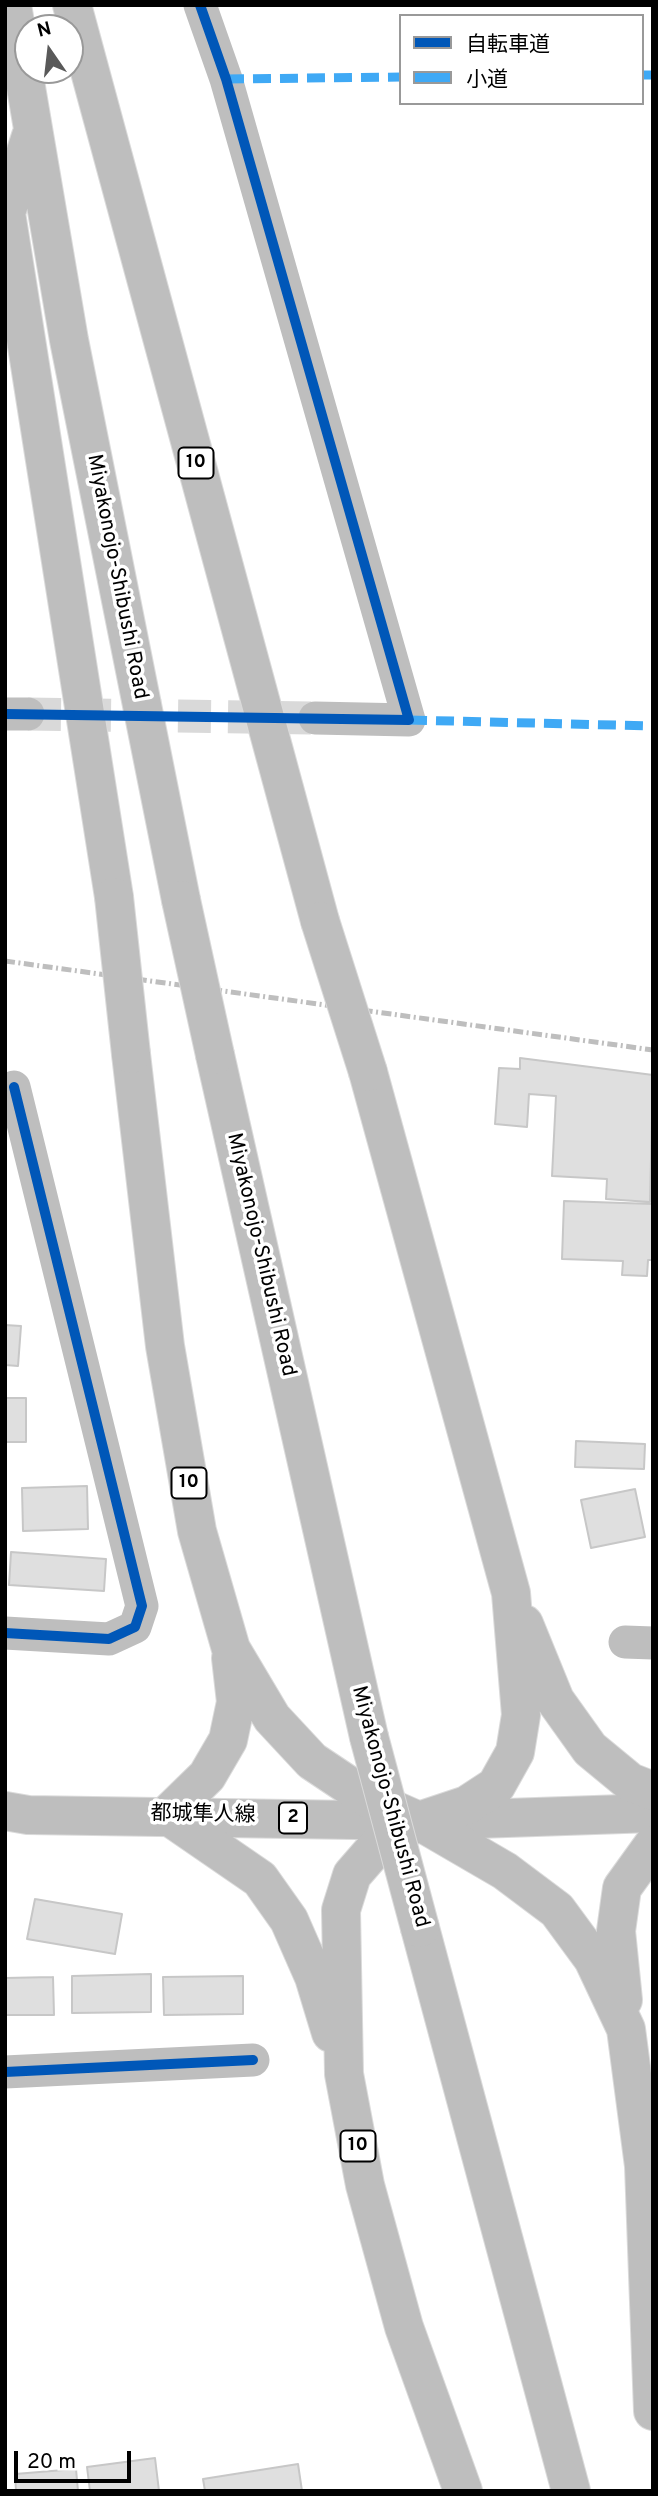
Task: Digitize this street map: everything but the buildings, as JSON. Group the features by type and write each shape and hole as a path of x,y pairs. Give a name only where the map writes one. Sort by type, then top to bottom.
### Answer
{"main road":[{"name":"Miyakonojo-Shibushi Road","path":"12,5 69,340 181,901 215,1055 369,1737 571,2491"},
{"name":"10","path":"72,5 320,921 368,1072 511,1593 555,1700 590,1749 630,1782 653,1791"},
{"name":"10","path":"33,127 6,213 114,897 165,1346 197,1531 231,1649 236,1702 228,1740 207,1776 167,1815"},
{"name":"10","path":"463,2491 404,2327 365,2185 344,2074 341,1910 352,1875 379,1843 419,1821 467,1805 496,1786 515,1752 521,1715 511,1593"},
{"name":"10","path":"231,1649 272,1718 312,1761 369,1799 419,1821 505,1871 556,1910 593,1959 626,2029 644,2166 653,2411"},
{"name":"都城隼人線","path":"5,1811 29,1815 167,1815 419,1821 653,1813"},
{"path":"167,1815 260,1878 289,1920 314,1977 344,2074"},
{"path":"626,2029 616,1931 622,1888 653,1845"}],"street":[{"path":"200,5 226,79 409,720 315,719"},
{"path":"5,1633 109,1639 135,1627 142,1606 14,1087"},
{"path":"5,2072 253,2060"}],"tunnel":[{"path":"28,714 315,718"}],"railway":[{"path":"5,961 653,1050"}],"marked path":[{"path":"644,75 653,75"},
{"path":"226,79 399,77"},
{"path":"409,720 653,726"}],"cycle path":[{"path":"5,714 409,720 226,79 200,5"},
{"path":"5,1633 109,1639 135,1627 142,1606 14,1087"},
{"path":"5,2072 253,2060"}]}
